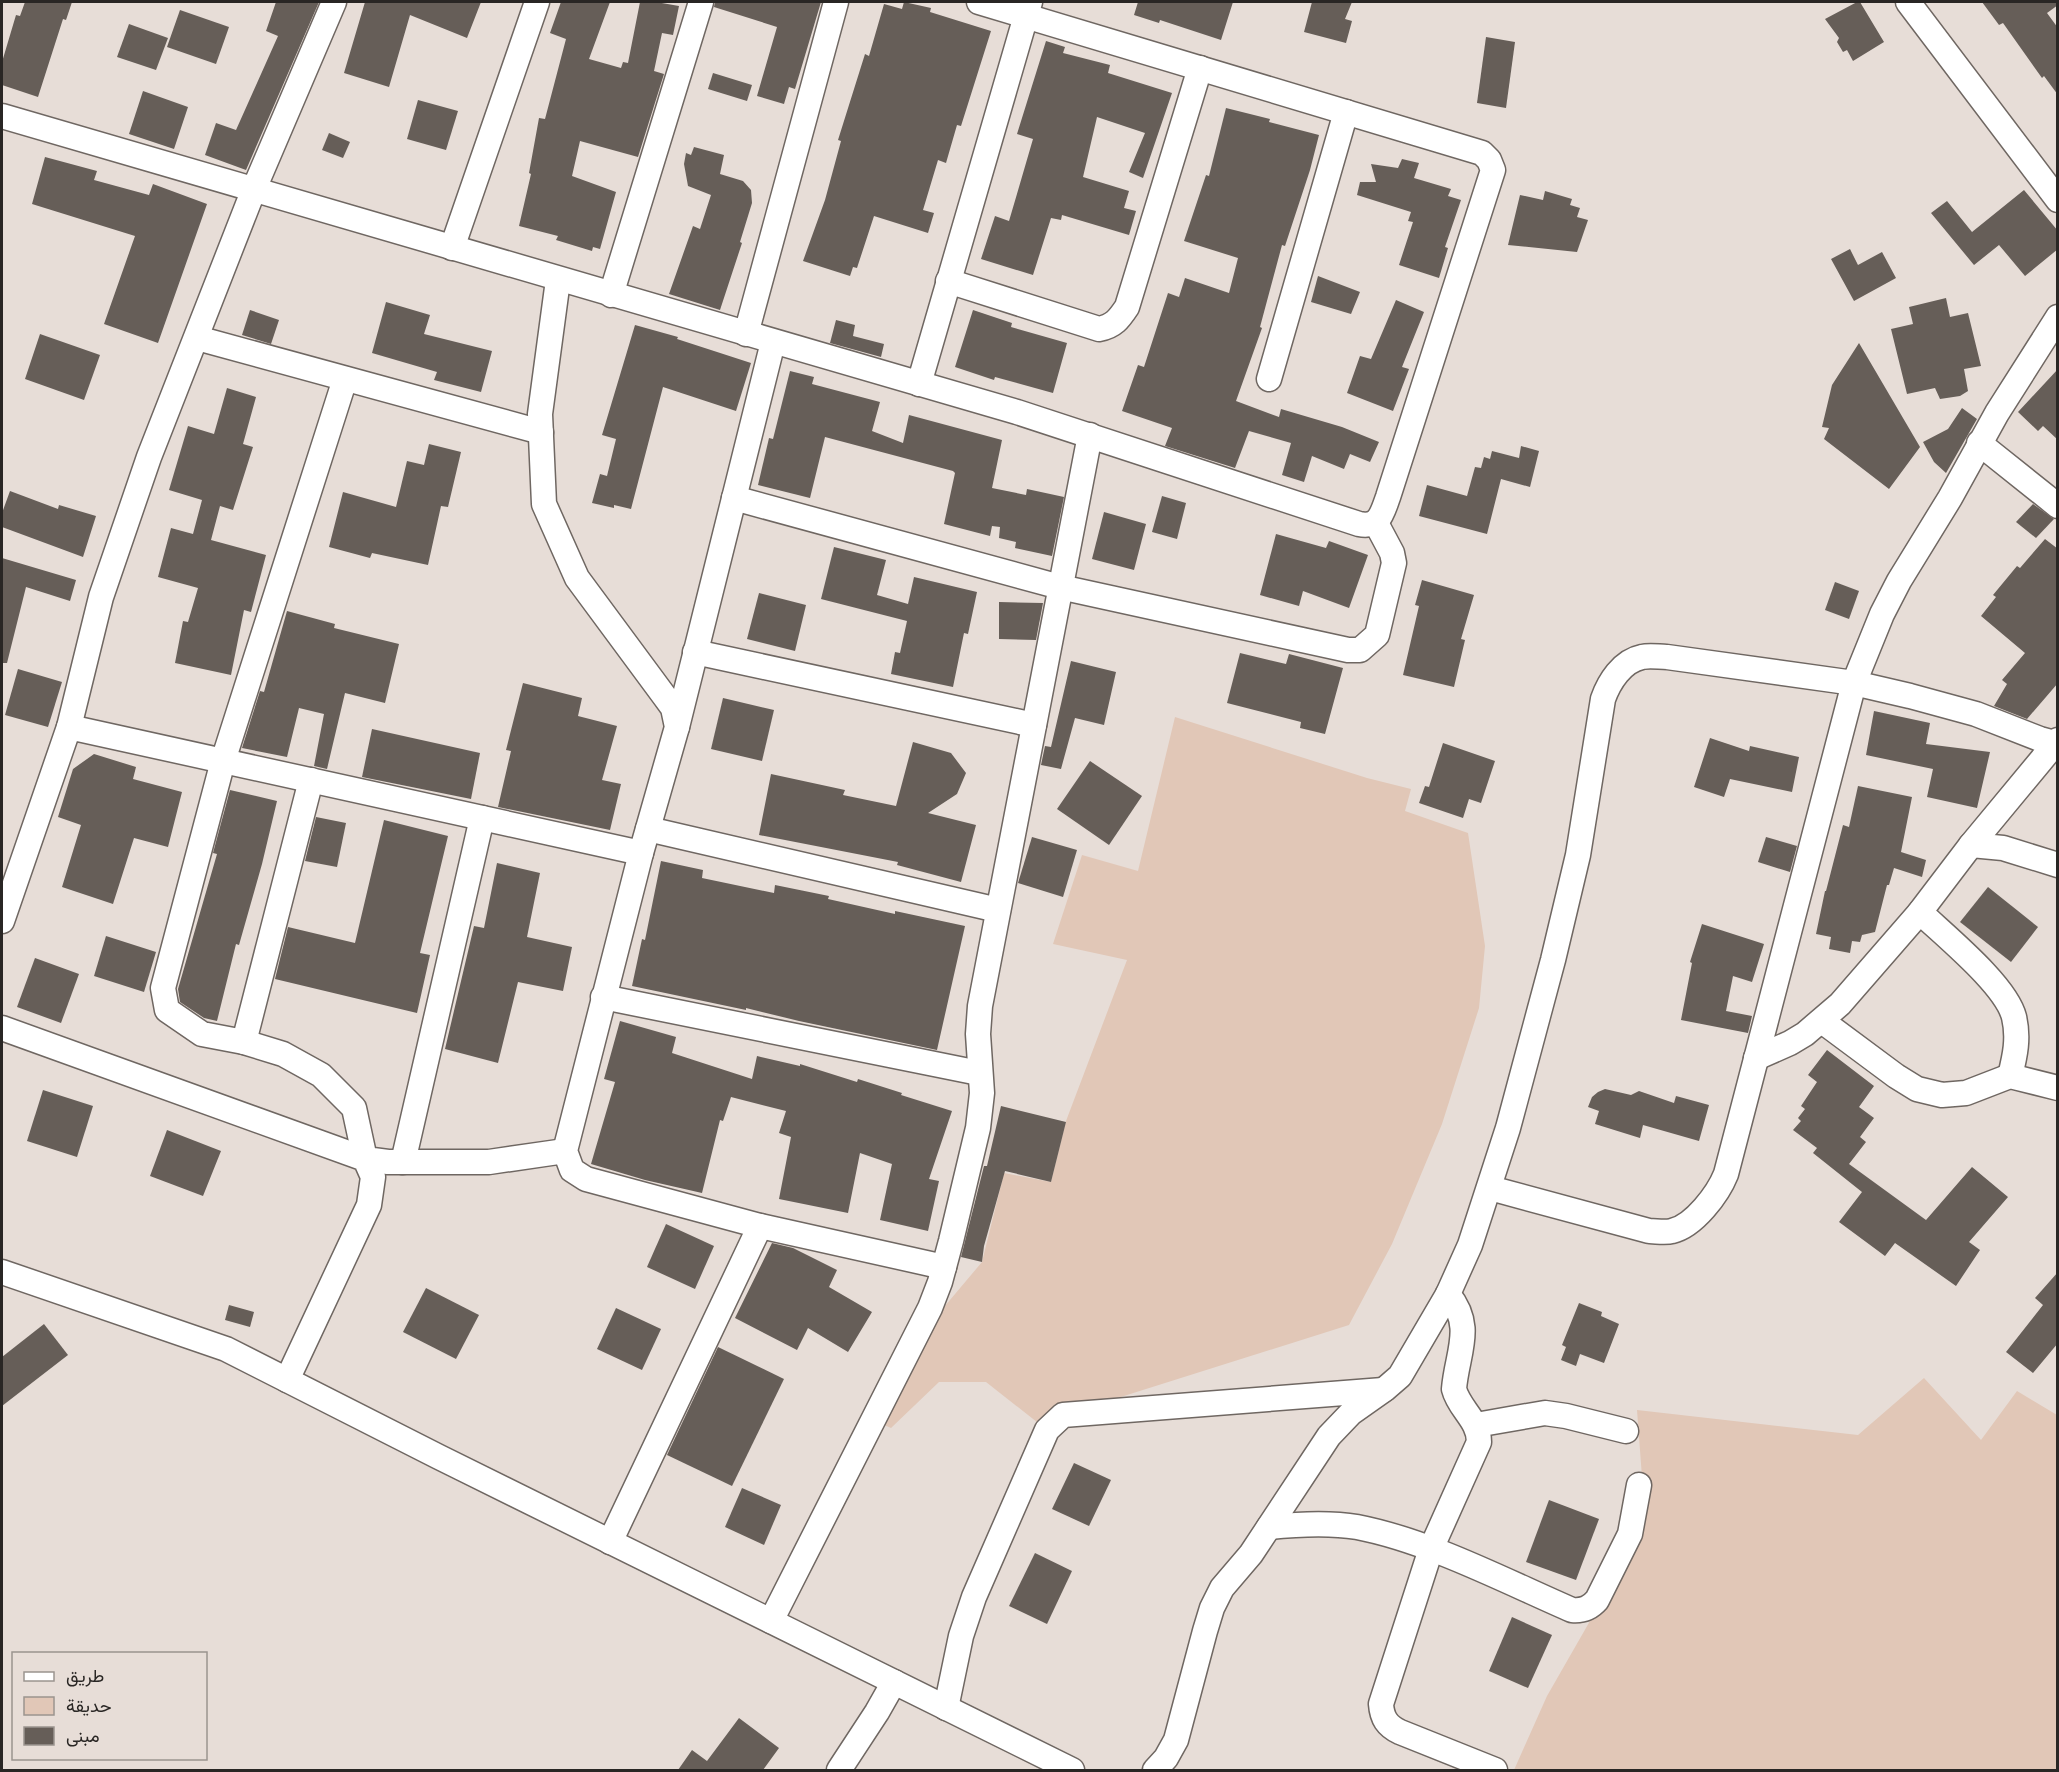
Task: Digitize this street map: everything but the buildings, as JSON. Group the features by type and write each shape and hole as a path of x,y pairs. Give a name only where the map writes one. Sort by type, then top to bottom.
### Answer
{"street":[{"path":"2,921 69,727 101,597 148,457 254,189 334,2"},
{"path":"452,248 537,2"},
{"path":"611,295 701,2"},
{"path":"746,334 836,2"},
{"path":"2,116 1090,435 1359,524 1376,523 1381,517 1388,497 1493,170 1489,160 1482,153 1200,68 1028,8 979,2"},
{"path":"1908,2 2058,200"},
{"path":"919,384 1028,8"},
{"path":"948,281 1099,329 1110,327 1118,321 1127,307 1200,68"},
{"path":"1269,379 1346,112"},
{"path":"558,280 540,414 544,504 578,578 673,708 676,727"},
{"path":"1490,1188 1649,1231 1673,1231 1685,1225 1715,1196 1723,1182 1854,683 1882,614 1899,581 1950,498 1979,443 2058,317"},
{"path":"197,338 541,432"},
{"path":"773,342 676,727 603,997 565,1151 573,1170 586,1179 760,1226 944,1267"},
{"path":"287,1380 369,1205 373,1178 365,1159 354,1108 321,1076 283,1054 244,1042 202,1034 167,1010 163,988 223,761 345,379"},
{"path":"771,1622 930,1308 944,1267 978,1128 982,1093 978,1034 980,1006 1090,435"},
{"path":"1979,443 2058,506"},
{"path":"734,498 1060,586 1348,650 1360,650 1377,635 1394,563 1392,553 1376,523"},
{"path":"695,652 1034,725"},
{"path":"1155,1770 1166,1758 1176,1740 1205,1631 1217,1597 1269,1527 1329,1436 1351,1413 1385,1389 1405,1369 1448,1294 1470,1245 1508,1128 1553,960 1578,855 1603,699 1608,684 1623,668 1643,656 1667,657 1854,683 1976,714 2057,743 1971,845 1920,912 1840,1004 1822,1021 1790,1043 1756,1058"},
{"path":"69,727 641,853"},
{"path":"244,1042 311,780"},
{"path":"403,1162 482,818"},
{"path":"648,829 998,910"},
{"path":"1971,845 2004,848 2058,865"},
{"path":"1920,912 1996,984 2008,1003 2014,1015 2017,1032 2017,1049 2010,1076"},
{"path":"603,997 979,1073"},
{"path":"1822,1021 1917,1089 1942,1095 1966,1094 2010,1076 2058,1088"},
{"path":"2,1028 365,1159 403,1162 489,1162 565,1151"},
{"path":"610,1542 760,1226"},
{"path":"2,1272 226,1349 1072,1770"},
{"path":"1448,1294 1455,1303 1463,1324 1464,1336 1454,1389 1456,1397 1476,1425 1479,1442 1431,1549 1381,1704 1384,1720 1390,1728 1495,1770"},
{"path":"946,1708 960,1636 974,1597 1047,1430 1063,1415 1385,1389"},
{"path":"1476,1425 1545,1413 1626,1431"},
{"path":"1269,1527 1301,1524 1356,1527 1411,1541 1572,1610 1580,1611 1593,1605 1597,1600 1630,1534 1639,1485"},
{"path":"839,1770 894,1682"}],"green space":[{"path":"1175,717 1367,778 1411,789 1405,811 1468,833 1485,946 1479,1008 1442,1124 1392,1244 1349,1325 1070,1413 1047,1430 986,1382 939,1382 891,1428 875,1421 939,1313 982,1262 1004,1173 1051,1182 1066,1121 1127,960 1053,944 1082,855 1138,871"},
{"path":"1924,1378 1981,1440 2017,1391 2057,1415 2057,1770 1514,1770 1547,1696 1598,1607 1644,1504 1637,1410 1858,1435"}]}
